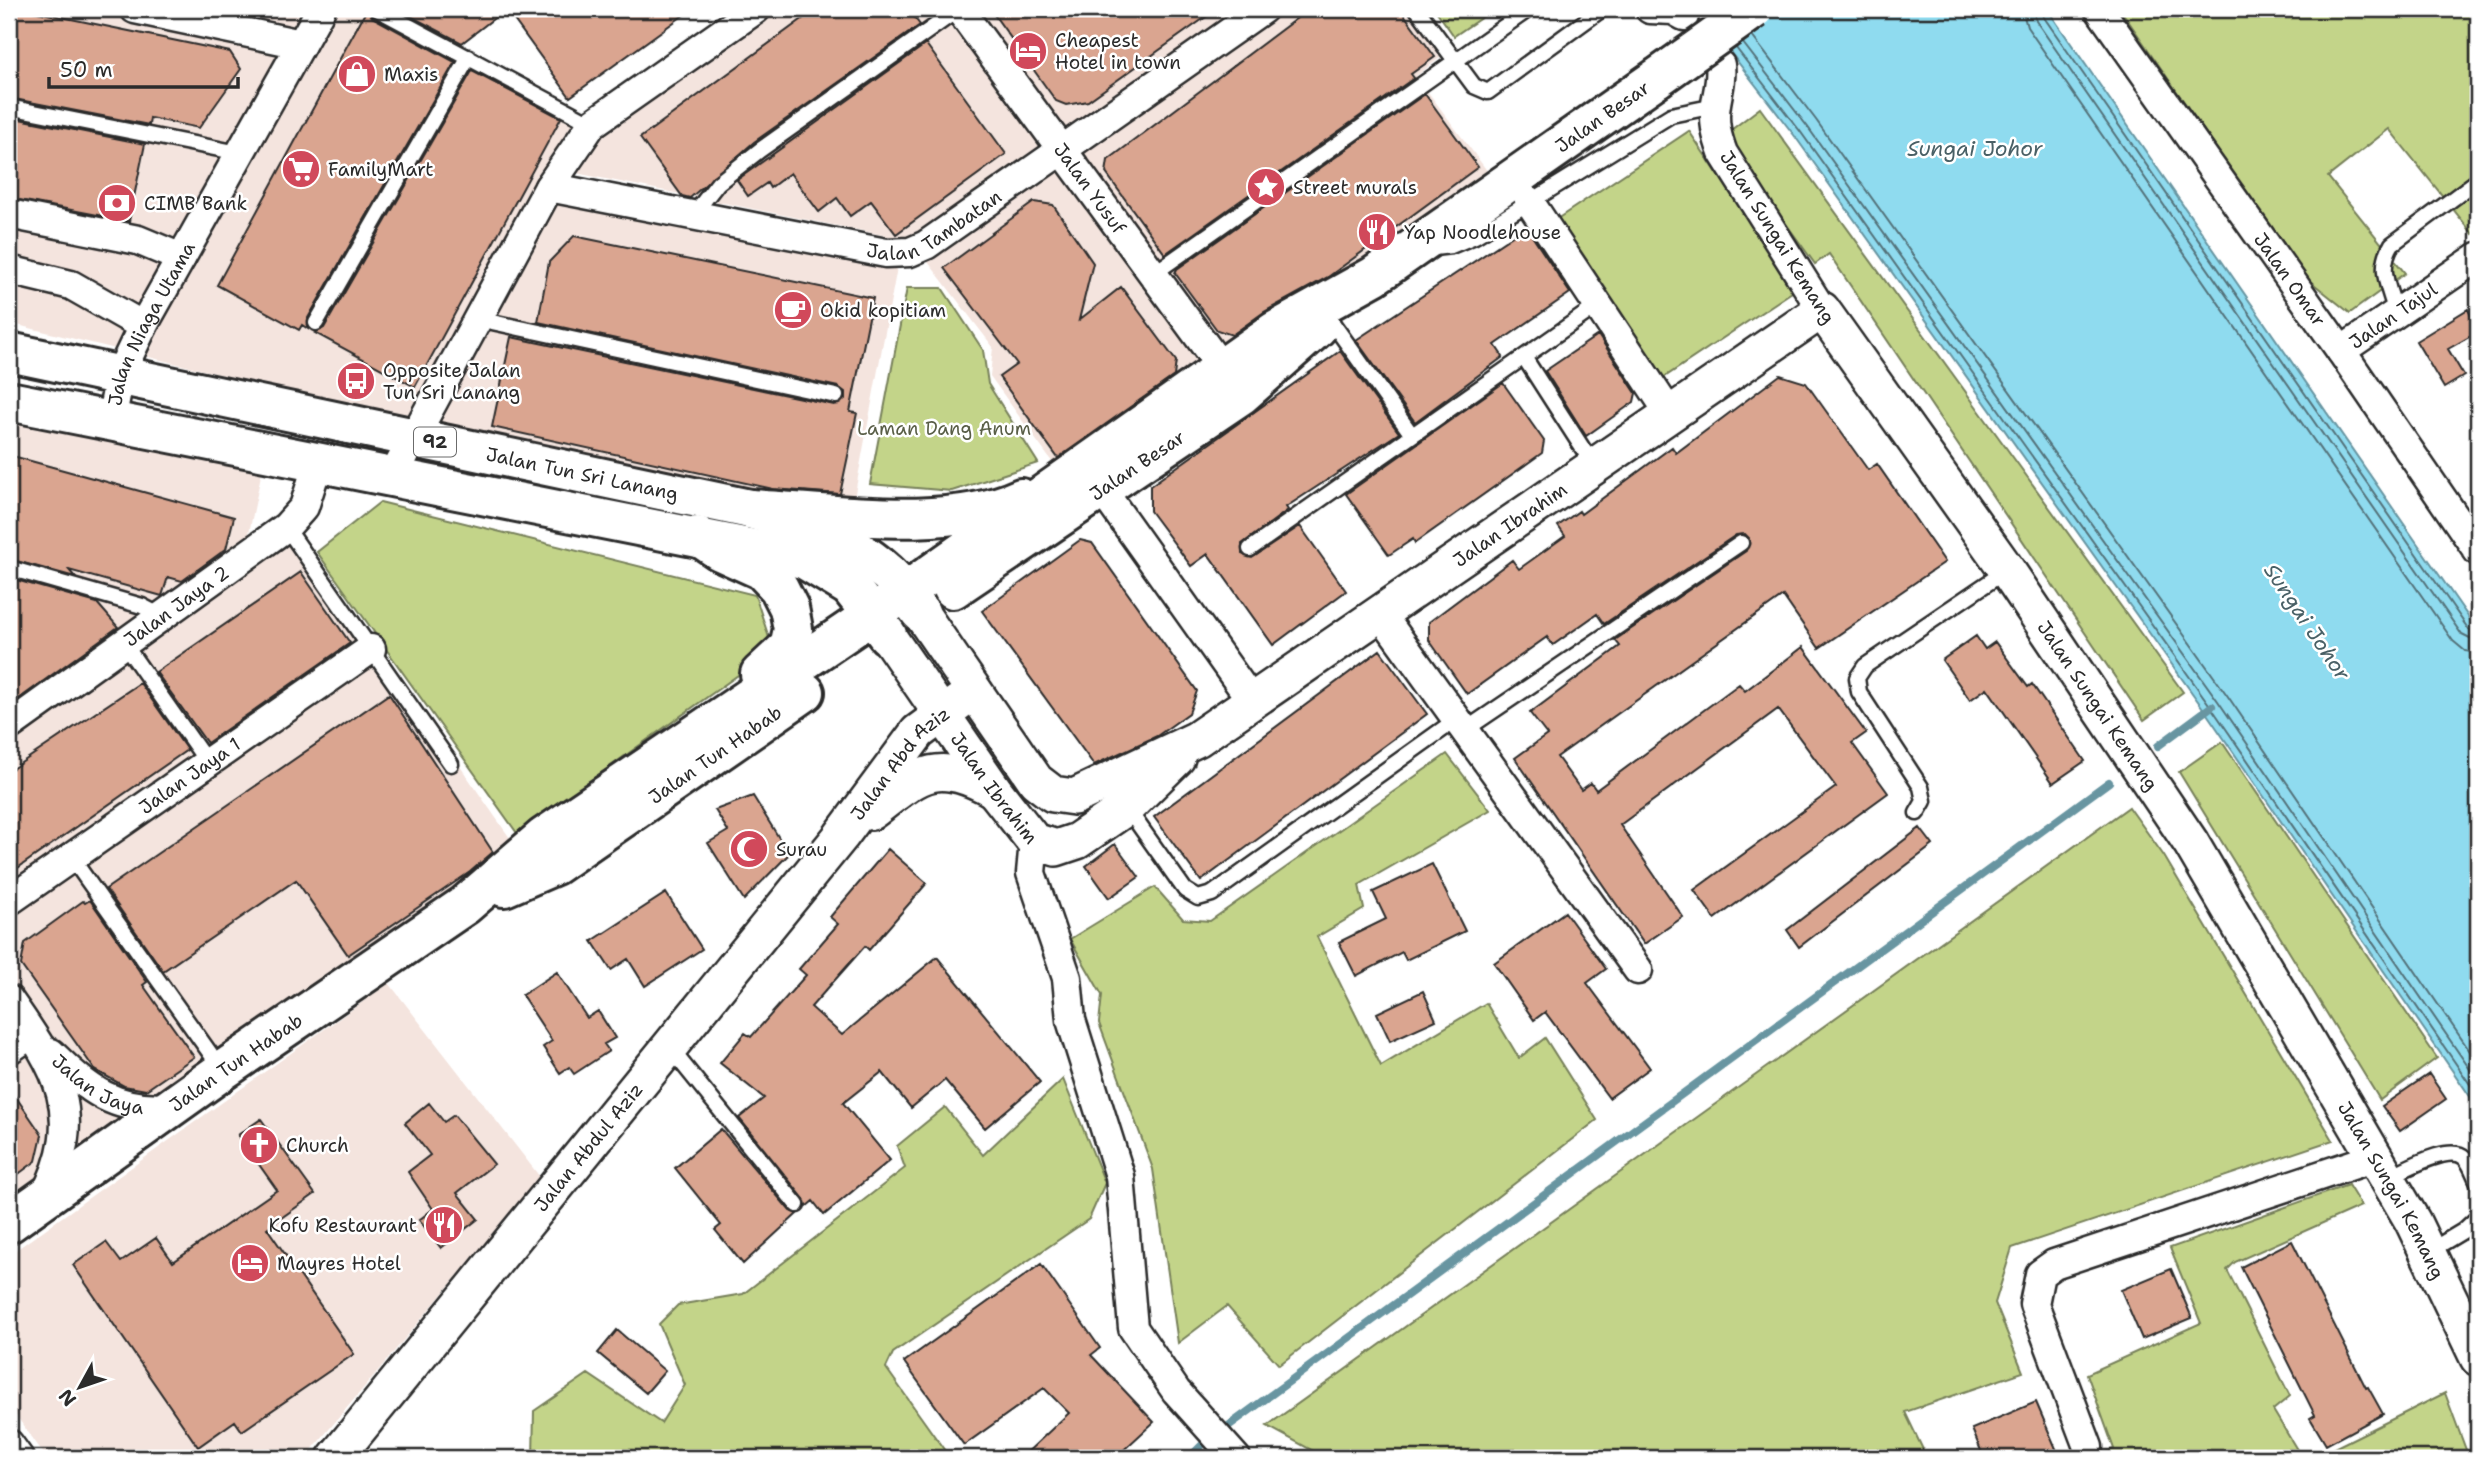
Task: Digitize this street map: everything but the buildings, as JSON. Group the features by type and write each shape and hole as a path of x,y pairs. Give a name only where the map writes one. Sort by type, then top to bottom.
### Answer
{"main road":[{"name":"Jalan Besar","path":"880,624 1102,490 1232,382 1275,331 1374,276 1754,9"},
{"name":"Jalan Besar","path":"912,603 1067,477 1232,382 1329,318 1374,276"},
{"name":"Jalan Tun Sri Lanang","path":"9,352 750,509 812,528 856,548 886,571 912,603"},
{"name":"Jalan Tun Sri Lanang","path":"9,401 804,559 850,587 880,624"},
{"path":"750,509 937,518 1004,506 1067,477"},
{"path":"698,536 720,551 762,570 771,578 789,608 793,629 792,639 783,655 747,684 700,731"},
{"name":"Jalan Tun Habab","path":"9,1223 222,1071 465,905 544,837 700,731 880,624"},
{"name":"Jalan Tun Habab","path":"465,905 555,865 880,624"}],"street":[{"path":"135,9 301,44"},
{"name":"Jalan Niaga Utama","path":"111,422 120,374 143,326 321,9"},
{"path":"393,476 549,187 592,124 756,9"},
{"name":"Jalan Yusuf","path":"959,9 1232,382"},
{"name":"Jalan Tambatan","path":"549,187 886,253 910,252 1263,9"},
{"path":"1650,9 1672,10 1684,16"},
{"name":"Jalan Omar","path":"2099,9 2341,351 2478,551"},
{"name":"Jalan Sungai Kemang","path":"1720,65 1722,75 1715,106 1715,131 1723,153 1822,310 2007,570 2192,843 2382,1167 2478,1358"},
{"path":"1529,201 1670,414"},
{"path":"9,214 138,240 181,258"},
{"name":"Jalan Tajul","path":"2341,351 2478,257"},
{"path":"9,270 71,285 143,326"},
{"name":"Jalan Ibrahim","path":"912,603 1036,780 1053,794 1074,797 1197,739 1822,310"},
{"name":"Jalan Jaya 2","path":"9,726 286,527 304,507 318,463"},
{"path":"1102,490 1252,701"},
{"path":"1380,613 1638,970"},
{"name":"Jalan Ibrahim","path":"880,624 994,790 1034,841 1056,848 1077,841 1127,807 1197,739"},
{"name":"Jalan Jaya 1","path":"9,901 371,649"},
{"name":"Jalan Abd Aziz","path":"841,836 918,732 974,691"},
{"name":"Jalan Abd Aziz","path":"841,836 901,789 925,775 949,770 994,790"},
{"name":"Jalan Abdul Aziz","path":"335,1458 841,836"},
{"path":"1034,841 1031,873 1067,978 1071,1020 1120,1176 1133,1328 1176,1391 1236,1458"},
{"name":"Jalan Jaya","path":"9,1000 36,1039 61,1088 66,1139 60,1167 44,1197"},
{"name":"Jalan Jaya","path":"36,1039 93,1091 117,1103 142,1109 171,1107"},
{"path":"2088,1447 2034,1304 2040,1274 2054,1264 2382,1167"},
{"path":"9,1444 19,1458"}],"lane":[{"path":"377,9 592,124"},
{"path":"693,215 718,183 760,150 959,9"},
{"path":"1417,9 1474,86 1488,93 1602,9"},
{"path":"1153,274 1529,9"},
{"path":"316,323 469,57"},
{"path":"1411,250 1451,246 1475,236 1671,115 1715,106"},
{"path":"9,107 239,153"},
{"path":"2396,313 2383,267 2384,258 2392,244 2478,180"},
{"path":"1250,549 1598,305"},
{"path":"1329,318 1412,435"},
{"path":"478,319 836,396"},
{"path":"1524,357 1594,466"},
{"path":"286,527 451,764"},
{"path":"1127,807 1185,890 1198,898 1212,894 1461,725 1741,543"},
{"path":"9,568 142,606 163,617"},
{"path":"1917,813 1924,801 1921,787 1859,692 1857,678 1865,666 2007,570"},
{"path":"125,645 207,762"},
{"path":"71,857 222,1071"},
{"path":"9,1058 36,1039"},
{"path":"670,1047 797,1205"},
{"path":"2382,1167 2456,1153 2464,1157 2478,1182"},
{"path":"2427,1252 2463,1231 2478,1217"}],"shaded area":[{"path":"9,9 388,9 590,116 545,177 901,246 853,504 772,499 433,426 9,323"},
{"path":"754,9 1424,9 1452,49 1416,76 1488,172 1336,280 1055,466 990,376 993,347 912,241 571,172 600,128"},
{"path":"9,421 262,470 247,543 9,713"},
{"path":"297,532 512,841 454,891 9,1200 9,736"},
{"path":"389,983 540,1177 305,1458 47,1458 9,1406 9,1255"}],"green space":[{"path":"1435,9 1494,9 1454,36"},
{"path":"2120,9 2478,9 2478,230 2473,234 2389,129 2328,177 2405,273 2350,313 2305,277"},
{"path":"1760,108 2183,692 2144,720 1829,254 1815,264 1730,146 1731,130"},
{"path":"1689,131 1795,290 1663,378 1557,219"},
{"name":"Laman Dang Anum","path":"907,288 942,288 983,350 988,384 1038,463 952,491 870,484"},
{"path":"380,502 755,595 773,650 517,833 317,552"},
{"path":"2222,742 2437,1058 2380,1100 2179,772"},
{"path":"1447,754 1490,810 1359,885 1364,909 1317,937 1381,1066 1486,1003 1519,1058 1545,1038 1597,1120 1279,1365 1227,1306 1178,1343 1153,1169 1099,1023 1102,995 1070,939 1155,887 1183,919 1210,921"},
{"path":"2129,807 2164,856 2333,1140 2012,1248 1995,1303 2023,1372 1905,1412 1927,1458 1326,1458 1267,1426"},
{"path":"1063,1079 1105,1183 1089,1219 893,1353 886,1368 950,1458 533,1458 534,1411 588,1374 661,1423 685,1385 659,1324 678,1305 743,1294 905,1168 897,1146 945,1107 983,1155"},
{"path":"2348,1185 2361,1206 2235,1262 2227,1270 2290,1396 2273,1410 2302,1458 2090,1458 2114,1449 2087,1374 2201,1323 2170,1248"},
{"path":"2445,1393 2469,1458 2314,1458"}],"water":[{"name":"Sungai Johor","path":"1697,9 2047,9 2478,631 2478,1108 2205,711 1794,135"}],"waterway":[{"path":"2158,746 2212,706"},
{"path":"1227,1427 2109,782"},
{"path":"1189,1458 1201,1446"}],"place":[{"name":"Cheapest Hotel in town","path":"1028,51"},
{"name":"Maxis","path":"357,74"},
{"name":"FamilyMart","path":"301,169"},
{"name":"Street murals","path":"1266,187"},
{"name":"CIMB Bank","path":"117,203"},
{"name":"Yap Noodlehouse","path":"1377,232"},
{"name":"Okid kopitiam","path":"793,310"},
{"name":"Opposite Jalan Tun Sri Lanang","path":"356,381"},
{"name":"Surau","path":"749,849"},
{"name":"Church","path":"259,1145"},
{"name":"Kofu Restaurant","path":"444,1225"},
{"name":"Mayres Hotel","path":"250,1263"}]}
